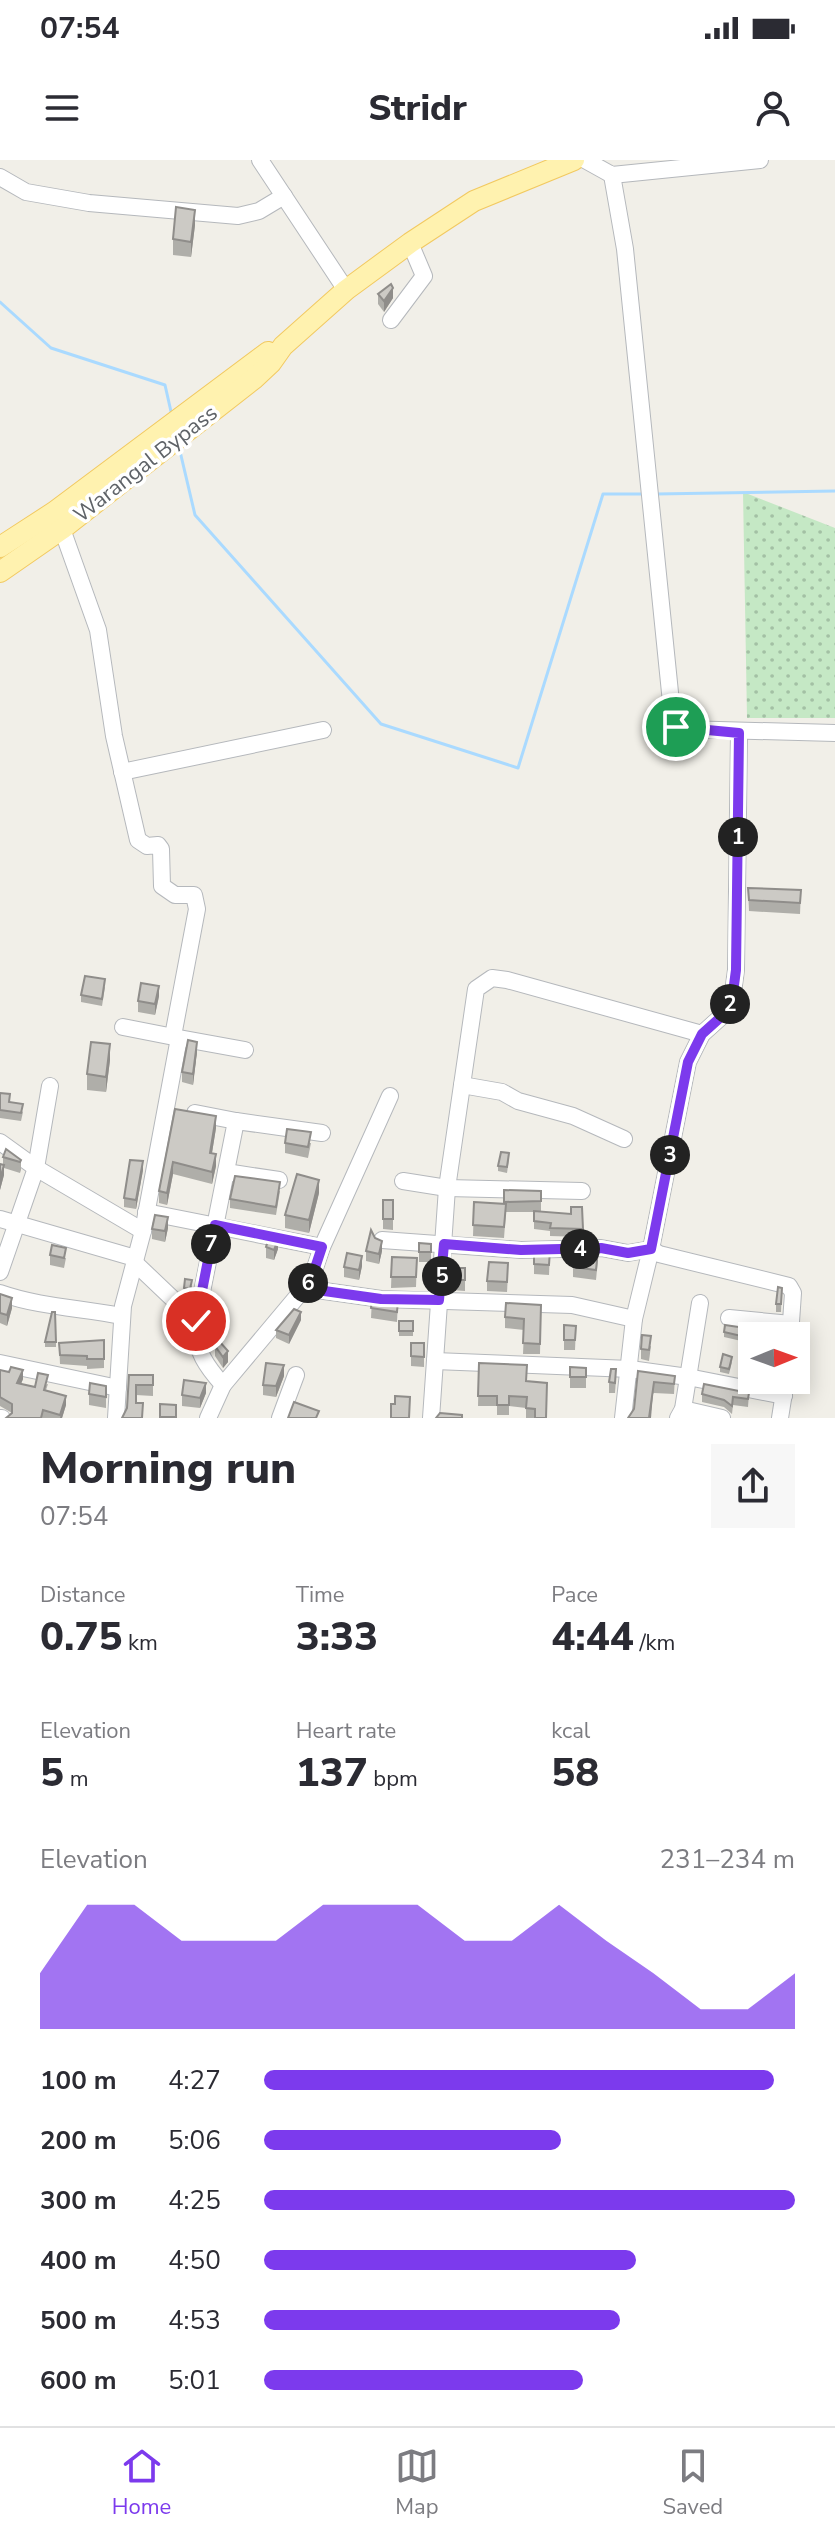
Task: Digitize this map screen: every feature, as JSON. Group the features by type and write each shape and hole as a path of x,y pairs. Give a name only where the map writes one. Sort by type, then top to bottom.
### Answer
{"main road":[{"name":"Warangal Bypass","path":"0,547 162,439 215,399 255,378 283,346 346,290 410,243 474,201 574,160"},
{"name":"Warangal Bypass","path":"0,572 62,529 162,439"}],"street":[{"path":"260,160 346,290"},
{"path":"585,160 612,175 760,160"},
{"path":"612,175 625,249 673,722 683,729 739,733 835,733"},
{"path":"0,177 26,192 89,203 238,216 259,211 284,196"},
{"path":"391,320 424,276 410,243"},
{"path":"62,529 98,630 122,772 138,840 147,846 158,845 161,849 162,886 175,895 194,895 197,909 166,1108 143,1231 122,1316 116,1418"},
{"path":"122,772 323,730"},
{"path":"623,1418 634,1319 688,1062 702,1034 722,1016 732,1000 736,970 739,733"},
{"path":"431,1418 447,1188 476,989 492,978 702,1034"},
{"path":"123,1027 245,1050"},
{"path":"462,1085 502,1092 518,1101 573,1116 624,1139"},
{"path":"0,1272 36,1168 50,1086"},
{"path":"208,1418 223,1385 311,1280 322,1247 390,1096"},
{"path":"166,1108 322,1133"},
{"path":"223,1385 206,1366 196,1344 196,1321 236,1121"},
{"path":"0,1142 36,1168 143,1231"},
{"path":"226,1172 279,1180"},
{"path":"403,1181 447,1188 582,1191"},
{"path":"146,1212 322,1247"},
{"path":"0,1219 135,1260 196,1321"},
{"path":"382,1240 521,1250 601,1248 628,1253 651,1249 659,1254 789,1286 793,1293 791,1322"},
{"path":"303,1288 381,1299 572,1305 634,1319"},
{"path":"0,1293 46,1306 122,1316"},
{"path":"700,1303 681,1413 722,1418"},
{"path":"729,1318 750,1322"},
{"path":"435,1361 630,1369 738,1383"},
{"path":"0,1363 118,1388"},
{"path":"280,1418 296,1375"},
{"path":"780,1418 784,1394"}],"green space":[{"path":"743,492 835,528 835,718 747,718"}],"building":[{"path":"176,207 195,210 191,242 173,239"},
{"path":"391,284 393,288 384,301 378,294"},
{"path":"748,888 801,890 800,903 749,900"},
{"path":"85,976 105,979 102,999 81,995"},
{"path":"141,983 159,986 155,1004 138,1001"},
{"path":"188,1040 197,1042 193,1074 182,1072"},
{"path":"91,1042 110,1044 106,1077 87,1074"},
{"path":"0,1093 10,1094 9,1102 23,1104 21,1113 0,1110"},
{"path":"175,1109 216,1116 210,1153 216,1154 212,1172 173,1162 167,1193 159,1191"},
{"path":"287,1129 311,1132 308,1147 285,1143"},
{"path":"6,1149 21,1160 20,1162 3,1157"},
{"path":"501,1152 509,1153 507,1167 498,1166"},
{"path":"130,1160 143,1161 136,1200 124,1198"},
{"path":"297,1174 319,1180 309,1220 285,1215"},
{"path":"235,1176 280,1182 276,1207 230,1199"},
{"path":"504,1190 541,1191 541,1201 504,1202"},
{"path":"383,1200 393,1200 393,1219 383,1219"},
{"path":"474,1202 506,1204 504,1227 473,1225"},
{"path":"571,1207 582,1207 583,1229 550,1228 551,1223 534,1221 534,1211 571,1214"},
{"path":"155,1215 168,1217 165,1231 152,1229"},
{"path":"371,1230 375,1238 382,1241 379,1254 366,1251"},
{"path":"269,1237 278,1239 274,1250 266,1247"},
{"path":"419,1243 431,1244 431,1252 419,1252"},
{"path":"52,1245 66,1248 64,1258 50,1255"},
{"path":"575,1249 598,1249 596,1270 573,1267"},
{"path":"534,1250 550,1250 549,1265 534,1264"},
{"path":"347,1253 362,1256 359,1270 344,1267"},
{"path":"392,1257 417,1258 416,1277 391,1277"},
{"path":"489,1262 508,1263 507,1282 487,1281"},
{"path":"452,1268 465,1268 465,1280 451,1280"},
{"path":"185,1279 192,1280 190,1289 184,1288"},
{"path":"778,1287 782,1288 781,1304 776,1304"},
{"path":"0,1294 12,1298 7,1315 0,1313"},
{"path":"372,1298 398,1300 397,1312 371,1308"},
{"path":"506,1303 541,1305 540,1344 523,1343 524,1319 505,1317"},
{"path":"208,1309 219,1311 217,1320 206,1318"},
{"path":"294,1309 301,1312 289,1335 276,1330"},
{"path":"52,1312 55,1312 56,1342 45,1342"},
{"path":"399,1321 413,1321 413,1331 399,1331"},
{"path":"564,1325 576,1326 575,1340 564,1340"},
{"path":"725,1325 738,1327 738,1335 724,1332"},
{"path":"642,1335 651,1336 649,1350 641,1349"},
{"path":"104,1340 104,1359 60,1355 59,1343"},
{"path":"219,1341 228,1351 223,1357 215,1346"},
{"path":"411,1343 424,1343 424,1357 411,1356"},
{"path":"723,1354 732,1357 729,1369 720,1367"},
{"path":"266,1363 284,1365 276,1386 263,1385"},
{"path":"479,1363 527,1365 526,1381 547,1383 546,1418 535,1418 535,1409 526,1408 527,1397 509,1396 509,1405 497,1405 497,1396 478,1396"},
{"path":"11,1367 23,1370 17,1383 35,1387 38,1373 48,1375 44,1390 66,1396 60,1415 43,1410 41,1418 6,1418 12,1413 12,1404 0,1397 0,1370 9,1372"},
{"path":"570,1367 586,1368 586,1377 570,1377"},
{"path":"611,1369 616,1369 615,1383 609,1382"},
{"path":"638,1371 675,1376 674,1384 654,1382 649,1418 628,1418 634,1409"},
{"path":"129,1375 153,1375 153,1385 136,1385 136,1403 143,1403 142,1418 122,1418 127,1408"},
{"path":"184,1380 206,1383 200,1398 182,1395"},
{"path":"90,1383 106,1386 106,1397 89,1394"},
{"path":"704,1384 749,1394 748,1399 733,1397 732,1406 724,1400 702,1394"},
{"path":"395,1396 410,1397 409,1418 391,1418 391,1404 395,1404"},
{"path":"294,1402 319,1411 316,1418 288,1418"},
{"path":"160,1404 176,1405 176,1417 160,1417"},
{"path":"440,1413 462,1415 462,1418 436,1418"}],"waterway":[{"path":"0,302 51,348 165,385 172,416"},
{"path":"179,447 195,515 381,724 518,768 603,494 644,494"},
{"path":"656,494 835,491"}],"route":[{"path":"196,1321 215,1225 322,1247 311,1280 303,1288 381,1299 439,1300 444,1244 521,1250 601,1248 628,1253 651,1249 688,1062 702,1034 722,1016 732,1000 736,970 739,733 676,727"}]}
